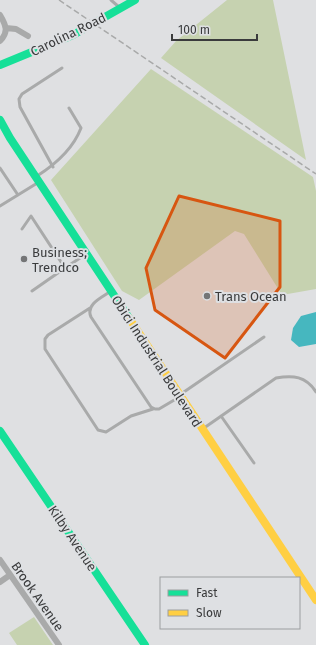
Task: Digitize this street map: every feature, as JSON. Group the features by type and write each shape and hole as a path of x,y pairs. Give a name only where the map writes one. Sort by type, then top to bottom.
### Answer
{"street":[{"name":"Carolina Road","path":"0,65 73,36 130,1"},
{"path":"0,15 6,28 5,35 0,41"},
{"path":"6,28 16,29 28,36"},
{"name":"Obici Industrial Boulevard","path":"0,120 86,254 316,599"},
{"name":"Kilby Avenue","path":"0,431 145,645"},
{"name":"Brook Avenue","path":"0,560 59,645"},
{"path":"0,582 10,575"}],"lane":[{"path":"111,0 120,8"},
{"path":"53,166 20,107 19,99 22,94 62,68"},
{"path":"0,206 18,195 53,166 77,139 81,128 69,108"},
{"path":"0,168 18,195"},
{"path":"22,229 31,216 66,268"},
{"path":"32,291 86,254"},
{"path":"111,291 93,304 90,308 48,335 44,344 45,349 98,430 106,432 131,416 154,408 159,408 264,337"},
{"path":"90,308 91,317 154,408"},
{"path":"202,429 276,378 288,376 303,378 311,384 316,392"},
{"path":"221,416 254,463"}],"highlighted area":[{"path":"179,196 280,221 280,287 225,358 155,310 146,268"}],"green space":[{"path":"227,0 273,0 306,160 161,58 176,41"},
{"path":"151,69 313,177 316,191 316,289 282,295 244,234 235,231 139,300 122,291 51,180"},
{"path":"34,617 53,645 17,645 9,633"}],"water":[{"path":"316,312 316,344 299,347 291,340 293,328 301,316"}],"railway":[{"path":"59,0 316,174"}],"traffic: fast":[{"path":"0,65 73,35 135,0"},
{"path":"0,120 10,138 129,318"},
{"path":"0,431 145,645"}],"traffic: slow":[{"path":"129,318 316,600"}],"place":[{"name":"Business; Trendco","path":"24,259"},
{"name":"Trans Ocean","path":"207,296"}]}
